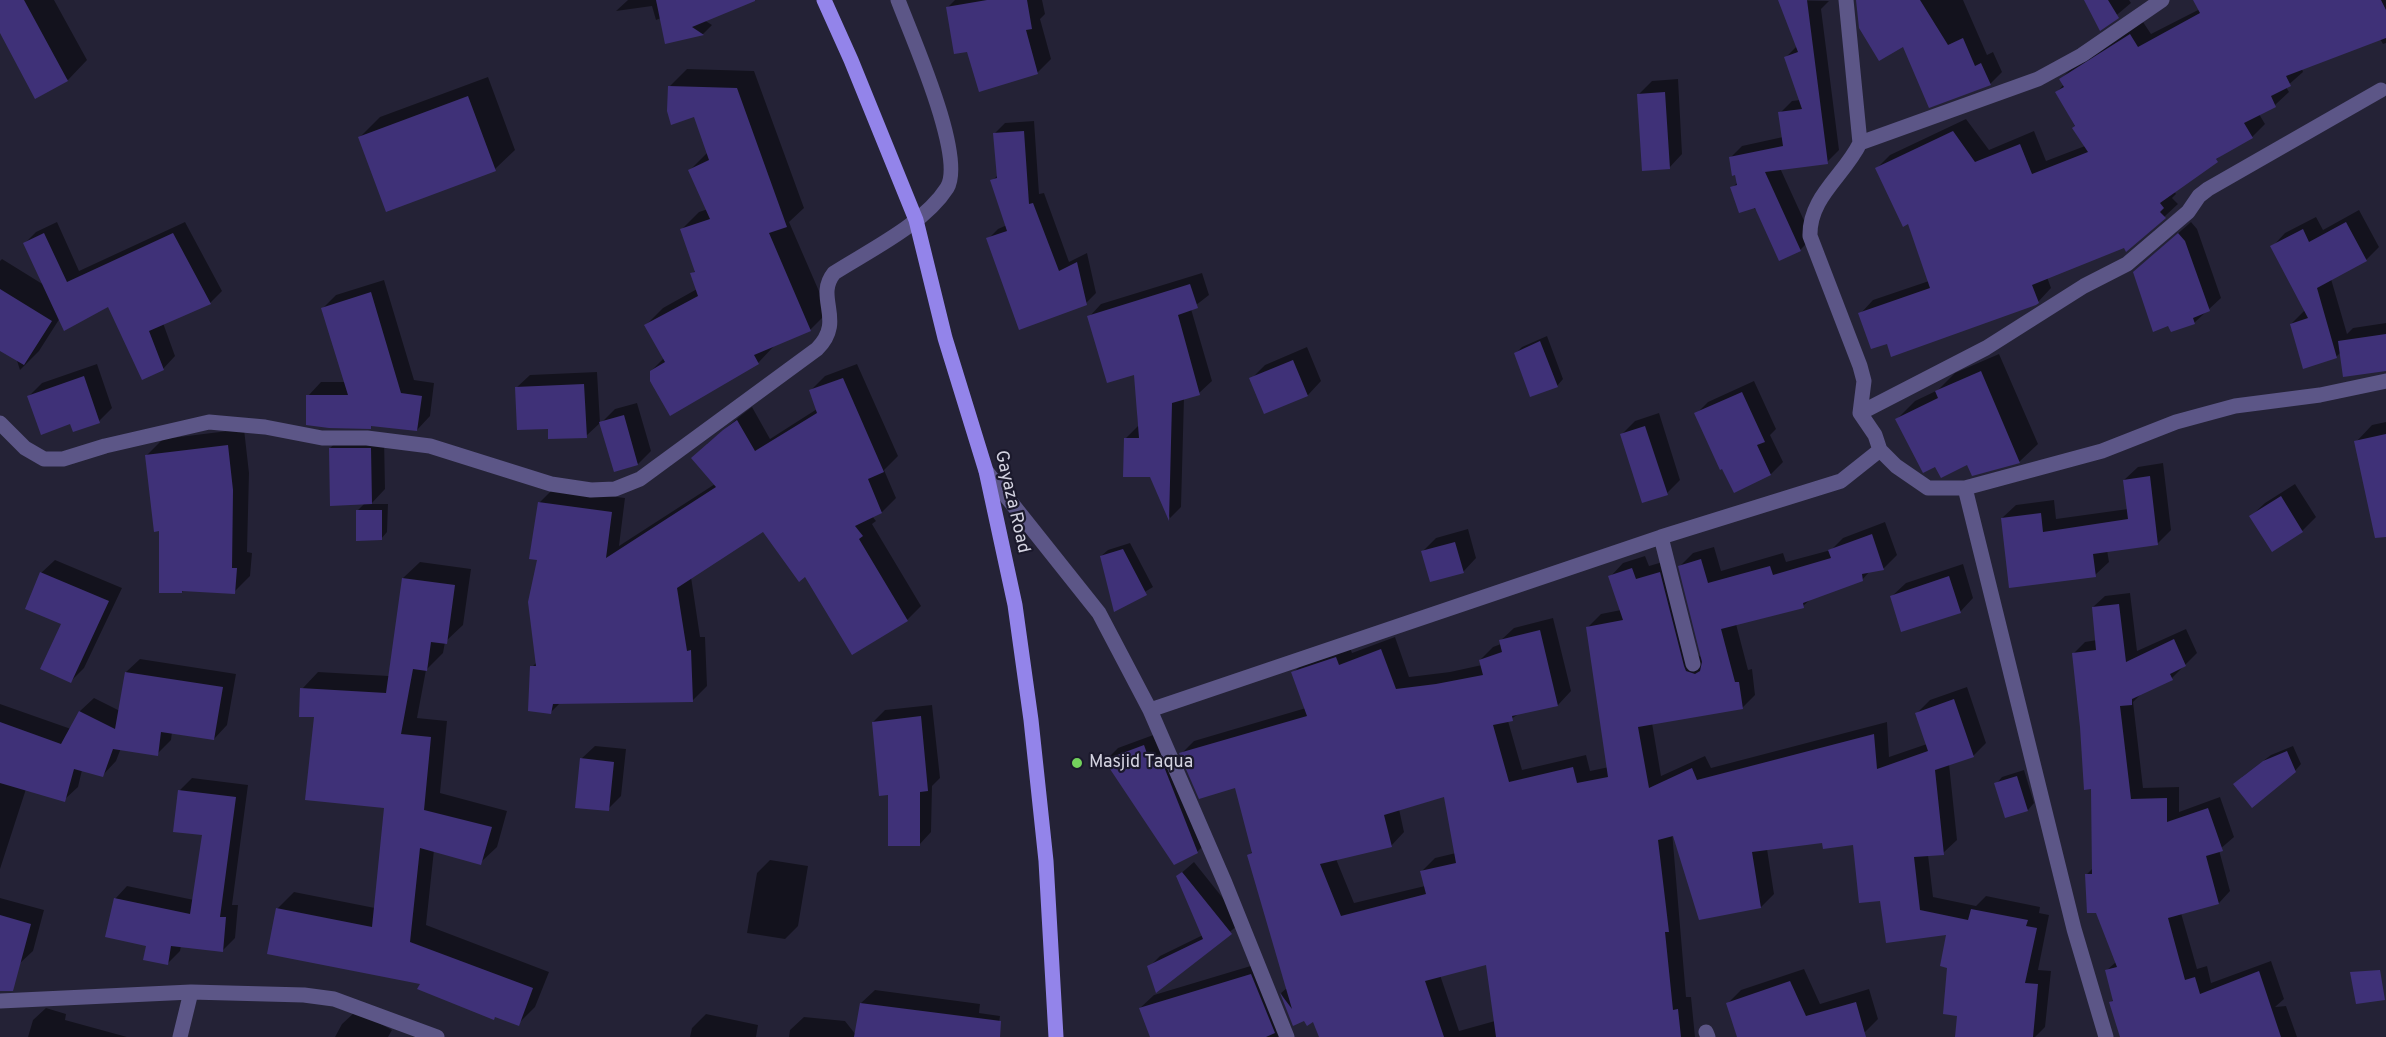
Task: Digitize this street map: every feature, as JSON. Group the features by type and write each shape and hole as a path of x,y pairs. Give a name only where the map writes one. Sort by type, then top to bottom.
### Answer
{"main road":[{"name":"Gayaza Road","path":"824,0 916,220 945,338 986,471 1015,604 1031,720 1046,861 1056,1037"}],"street":[{"path":"0,423 25,448 44,459 63,459 208,422 265,427 322,438 367,438 430,446 551,484 591,490 615,489 640,479 826,341 831,328 828,280 834,273 916,220 948,186 950,156 947,131 898,0"},
{"path":"1846,0 1860,143 1851,163 1820,200 1810,223 1814,251 1864,381 1860,413 1875,435 1880,450 1896,466 1928,488 1965,488 2102,451 2176,422 2235,406 2320,394 2386,381"},
{"path":"1860,143 2038,79 2082,55 2162,0"},
{"path":"1860,413 1967,359 2084,286 2127,264 2188,212 2199,196 2208,189 2381,90"},
{"path":"1150,710 1661,537 1841,481 1880,450"},
{"path":"986,471 1099,613 1150,710 1225,883 1287,1037"},
{"path":"1965,488 2074,929 2106,1037"},
{"path":"1661,537 1694,664"},
{"path":"180,1037 191,992"},
{"path":"0,1001 191,992 304,995 334,999 437,1037"}],"building":[{"path":"0,0 24,0 68,81 35,99 0,33"},
{"path":"656,0 755,1 692,27 704,35 665,44"},
{"path":"987,0 1027,0 1032,29 1026,30 1038,74 979,92 967,52 954,54 946,7"},
{"path":"1778,0 1807,0 1828,164 1765,172 1801,251 1779,261 1755,208 1739,213 1730,187 1737,185 1735,175 1732,176 1729,157 1783,146 1778,112 1802,109 1784,57 1798,52"},
{"path":"1856,0 1920,0 1948,45 1963,38 1975,66 1981,63 1991,85 1929,108 1903,47 1879,61 1859,28"},
{"path":"2084,0 2108,0 2119,18 2100,31"},
{"path":"2193,0 2381,0 2386,10 2386,38 2286,76 2291,86 2271,96 2276,107 2244,123 2253,138 2216,159 2218,162 2160,203 2164,208 2160,212 2166,218 2126,252 2124,248 2032,285 2039,303 2036,305 1891,357 1887,344 1871,349 1858,313 1930,288 1908,224 1903,227 1875,168 1953,131 1975,162 2020,144 2032,174 2088,152 2072,128 2075,126 2055,92 2064,87 2059,79 2130,34 2138,47 2200,13"},
{"path":"668,86 737,88 787,227 769,233 811,331 754,355 759,364 670,416 650,381 650,371 665,362 644,325 698,296 690,273 695,272 680,229 710,219 688,170 709,160 694,117 671,125 667,111"},
{"path":"1665,92 1670,169 1642,171 1637,94"},
{"path":"468,96 496,171 386,212 358,137"},
{"path":"1024,131 1029,204 1033,203 1059,271 1077,262 1087,305 1019,330 986,238 1007,231 990,180 997,178 993,133"},
{"path":"2346,222 2367,261 2317,288 2337,358 2303,369 2290,324 2308,318 2270,246 2303,229 2309,242"},
{"path":"44,233 67,282 173,233 211,304 149,331 164,370 142,380 108,307 64,331 23,243"},
{"path":"2178,233 2185,241 2210,311 2193,318 2195,324 2171,332 2168,326 2153,332 2133,272"},
{"path":"1190,284 1198,308 1178,315 1200,395 1172,403 1169,521 1150,477 1123,477 1124,438 1139,438 1134,375 1107,383 1087,316"},
{"path":"0,289 52,321 24,365 0,351"},
{"path":"371,292 401,393 422,396 417,431 371,426 371,429 306,425 306,395 348,395 321,308"},
{"path":"2386,334 2386,371 2343,377 2338,341"},
{"path":"1540,341 1558,387 1530,397 1514,353"},
{"path":"1293,360 1308,396 1264,414 1249,378"},
{"path":"1981,371 2020,463 1972,476 1967,465 1941,478 1935,467 1923,473 1895,419 1938,398 1935,391"},
{"path":"84,376 100,423 73,432 70,424 41,435 27,396"},
{"path":"843,378 884,472 868,479 882,513 855,526 863,536 859,539 908,621 852,655 805,577 799,582 763,532 677,588 687,651 691,650 693,702 553,704 551,714 528,711 530,666 536,666 528,602 537,560 529,559 538,502 612,512 606,558 716,487 691,458 723,430 737,420 755,451 817,413 809,390"},
{"path":"584,384 587,438 548,439 548,429 517,430 515,387"},
{"path":"1742,392 1765,442 1757,445 1771,475 1734,493 1722,469 1720,470 1694,413"},
{"path":"624,415 638,465 614,472 599,422"},
{"path":"1645,426 1668,495 1642,503 1620,434"},
{"path":"2386,434 2386,537 2375,538 2354,441"},
{"path":"228,445 233,490 232,568 237,568 235,594 182,591 182,593 159,593 159,531 154,532 145,455"},
{"path":"329,448 371,448 372,504 330,506"},
{"path":"2150,476 2158,545 2093,554 2096,577 2009,588 2001,518 2041,513 2043,532 2128,519 2123,480"},
{"path":"2281,496 2303,532 2272,552 2249,516"},
{"path":"356,510 382,510 382,540 356,541"},
{"path":"1872,534 1884,570 1862,574 1863,581 1803,603 1804,608 1721,629 1735,682 1739,682 1743,709 1638,727 1649,788 1692,768 1697,780 1874,734 1877,769 1928,751 1915,713 1954,699 1974,757 1935,770 1944,855 1914,857 1920,910 1968,920 1971,909 2028,920 2026,926 2037,928 2025,983 2038,984 2033,1037 1955,1037 1957,1016 1943,1014 1947,968 1940,966 1946,935 1886,943 1880,901 1859,903 1853,845 1823,849 1822,843 1752,852 1761,908 1699,920 1673,836 1658,840 1669,932 1665,932 1673,1010 1678,1009 1681,1037 1496,1037 1486,965 1425,981 1444,1037 1319,1037 1313,1022 1307,1026 1304,1021 1293,1026 1280,993 1292,1009 1247,855 1252,853 1235,788 1199,799 1179,753 1307,716 1291,672 1336,657 1339,665 1381,649 1396,689 1436,684 1483,675 1479,660 1502,652 1499,640 1540,630 1558,706 1512,716 1513,721 1493,725 1509,782 1573,767 1577,783 1608,777 1586,627 1623,620 1608,576 1632,568 1636,579 1660,572 1684,666 1686,671 1695,674 1700,671 1702,662 1678,566 1701,559 1708,583 1770,566 1773,575 1831,558 1828,550","holes":["1444,797 1456,863 1420,871 1426,894 1341,916 1320,864 1392,847 1384,815"]},
{"path":"1455,542 1464,573 1430,582 1421,551"},
{"path":"1123,549 1147,595 1114,612 1100,556"},
{"path":"40,572 109,601 71,683 40,669 61,624 25,609"},
{"path":"1949,576 1961,613 1901,632 1890,596"},
{"path":"402,578 455,585 447,644 431,642 427,671 413,669 401,734 431,737 424,810 492,827 481,865 420,848 410,942 533,988 519,1026 495,1017 494,1020 417,989 420,984 267,954 276,908 372,927 384,808 305,800 314,717 299,717 300,688 386,693"},
{"path":"2119,604 2126,662 2174,639 2186,666 2170,674 2173,680 2132,699 2132,705 2120,706 2131,799 2167,798 2167,822 2208,808 2223,851 2206,856 2219,904 2168,918 2185,980 2195,977 2200,994 2259,971 2281,1037 2120,1037 2109,1002 2113,1001 2105,970 2117,967 2096,913 2087,913 2085,874 2092,874 2091,789 2084,790 2072,653 2096,650 2092,607"},
{"path":"125,672 223,687 214,740 161,732 158,756 113,749 103,777 74,769 65,802 0,783 0,722 61,744 79,711 115,729"},
{"path":"921,716 928,791 920,792 920,846 888,846 888,795 879,796 872,722"},
{"path":"1144,745 1150,762 1161,759 1198,853 1174,865 1104,760"},
{"path":"2287,751 2296,772 2252,808 2233,784 2263,761"},
{"path":"580,758 614,762 609,811 575,808"},
{"path":"2017,776 2028,811 2005,818 1994,783"},
{"path":"178,790 236,797 220,917 226,917 223,952 171,946 168,965 143,960 146,946 105,937 114,898 190,914 202,835 173,832"},
{"path":"1182,872 1232,934 1156,993 1147,966 1203,939 1176,876"},
{"path":"0,915 31,924 13,991 0,991"},
{"path":"2380,970 2385,1000 2356,1004 2350,972"},
{"path":"1251,974 1275,1033 1266,1037 1150,1037 1139,1008"},
{"path":"1790,981 1806,1016 1856,1002 1866,1037 1737,1037 1726,1003"},
{"path":"860,1003 1001,1021 1000,1037 854,1037"}],"place":[{"name":"Masjid Taqua","path":"1077,763"}]}
